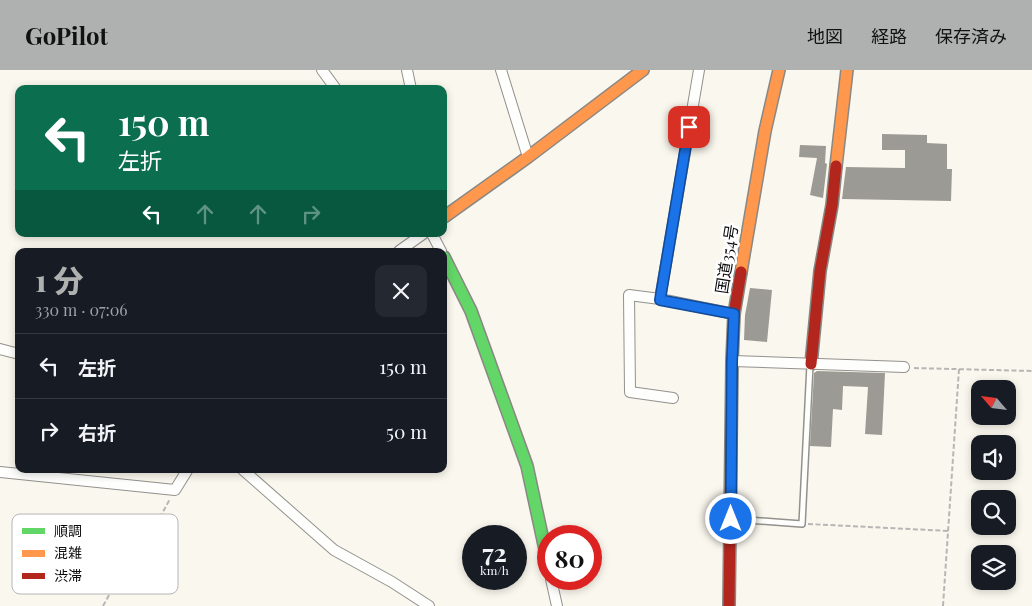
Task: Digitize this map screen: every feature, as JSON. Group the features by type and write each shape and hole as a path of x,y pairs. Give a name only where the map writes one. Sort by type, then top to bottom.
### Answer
{"main road":[{"path":"447,215 528,157 643,70"},
{"name":"国道354号","path":"729,606 734,314 763,140 780,70"},
{"path":"810,364 820,271 832,205 846,70"},
{"path":"447,263 471,311 527,466 540,525"}],"street":[{"path":"322,70 333,85"},
{"path":"407,70 409,85"},
{"path":"501,70 528,157"},
{"path":"660,300 699,70"},
{"path":"403,248 419,237"},
{"path":"673,398 630,392 629,295 734,314"},
{"path":"0,349 15,353"},
{"path":"732,362 904,367"},
{"path":"0,472 175,490 186,473"},
{"path":"247,473 334,550 392,582 429,606"},
{"path":"553,590 557,606"}],"lane":[{"path":"731,519 802,524 810,364"}],"path":[{"path":"904,367 1032,371"},
{"path":"943,606 958,369"},
{"path":"162,514 175,490"},
{"path":"802,524 948,532"},
{"path":"102,606 109,594"}],"building":[{"path":"882,134 927,135 927,143 947,144 947,169 952,169 951,201 842,199 846,167 905,168 905,150 882,150"},
{"path":"800,145 826,146 825,163 827,164 823,198 810,195 817,158 799,157"},
{"path":"750,288 772,290 767,342 744,340 745,315"},
{"path":"817,371 885,373 882,435 865,434 868,387 843,386 842,410 833,409 831,447 810,446 814,373"}],"traffic: fast":[{"path":"447,263 471,311 527,466 540,525"}],"traffic: slow":[{"path":"447,215 528,157 643,70"},
{"path":"741,272 765,131 779,70"},
{"path":"836,166 847,70"}],"traffic: jam":[{"path":"811,364 820,271 832,205 836,166"},
{"path":"729,606 732,361 734,314 741,272"}],"route":[{"path":"689,127 660,300 734,314 732,339 731,519"}]}
